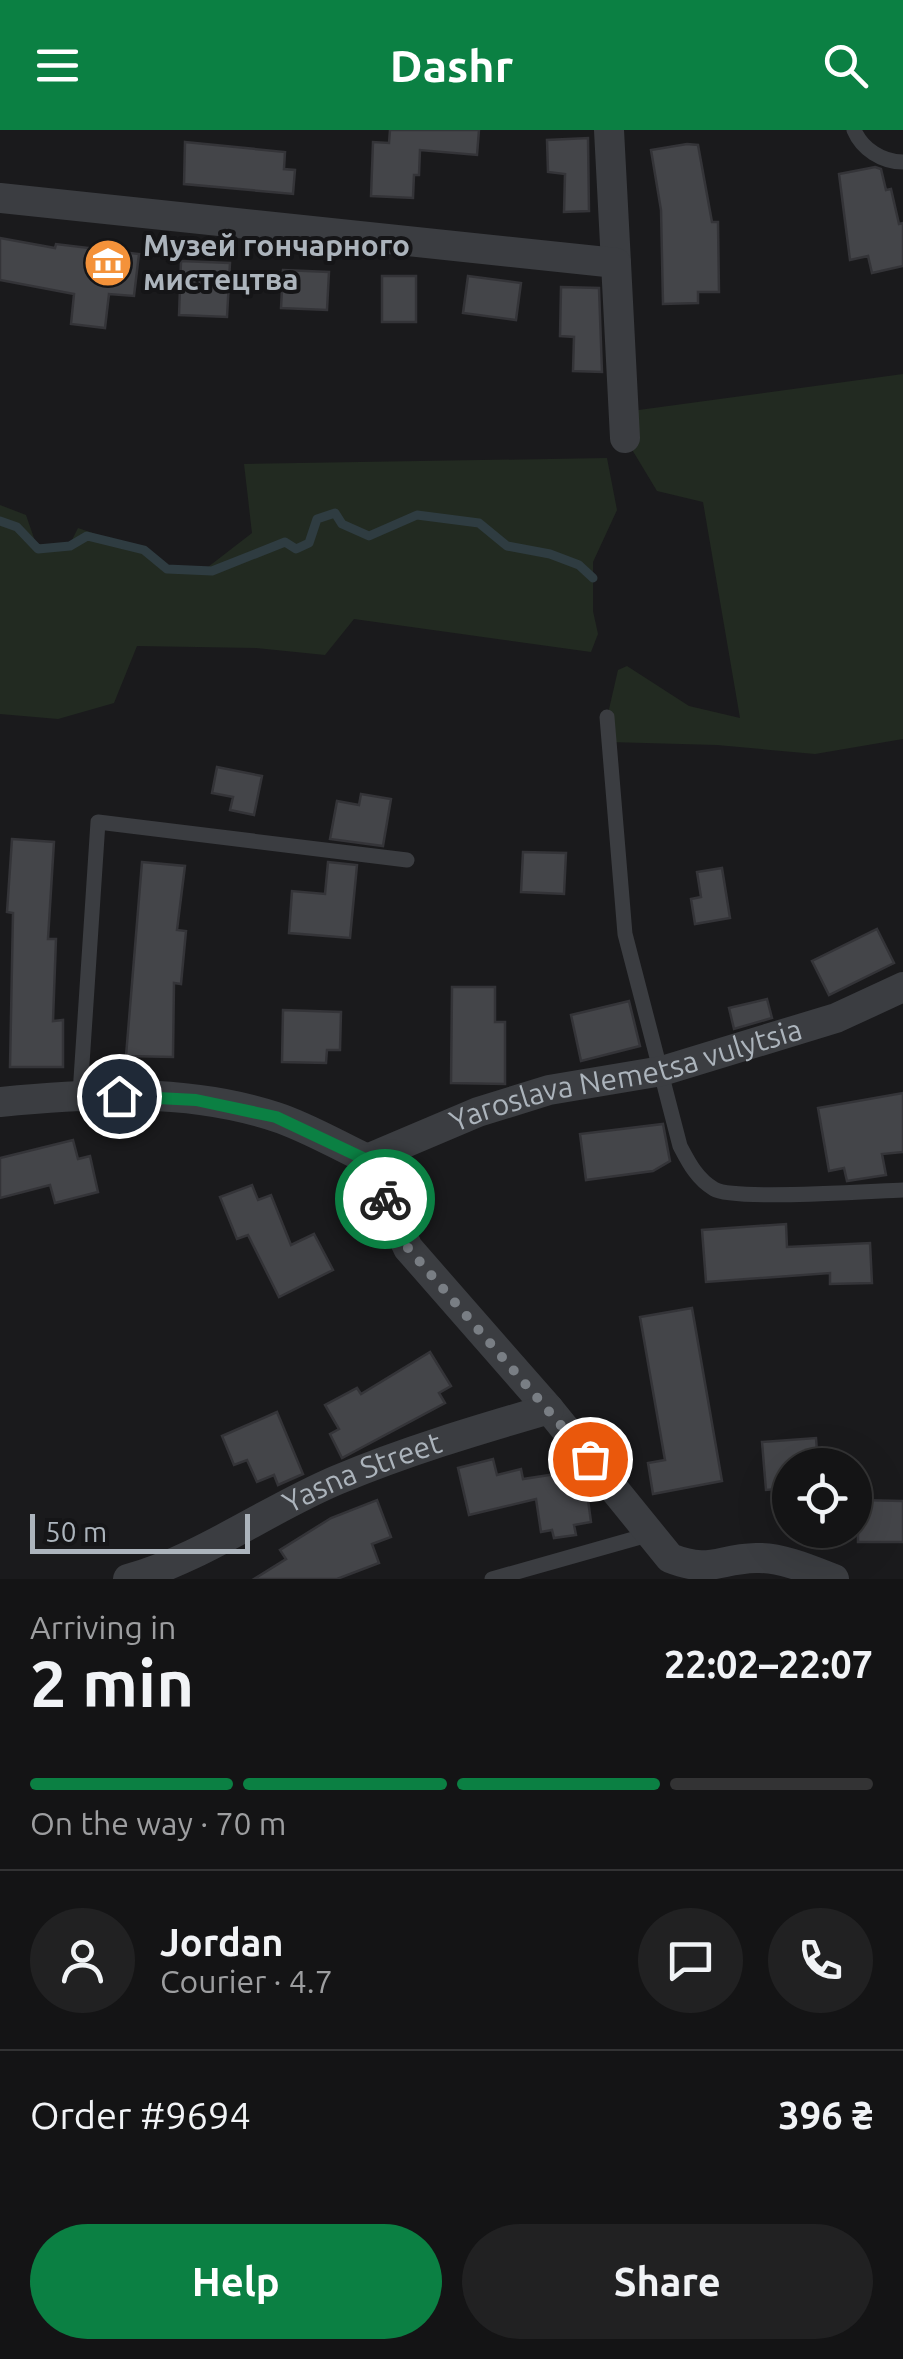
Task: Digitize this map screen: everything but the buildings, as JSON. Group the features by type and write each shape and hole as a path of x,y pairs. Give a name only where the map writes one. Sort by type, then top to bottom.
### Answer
{"street":[{"path":"609,130 625,438"},
{"path":"0,198 616,262"},
{"name":"Yaroslava Nemetsa vulytsia","path":"367,1160 478,1112 548,1090 662,1071 836,1018 903,987"},
{"path":"0,1102 80,1094 196,1100 276,1117 367,1160 408,1248 549,1410 670,1558 697,1573 759,1557 834,1579"},
{"name":"Yasna Street","path":"128,1579 220,1542 335,1481 457,1436 549,1410"}],"lane":[{"path":"854,130 860,144 891,162 903,162"},
{"path":"606,718 626,934 680,1146 696,1175 718,1192 903,1190"},
{"path":"80,1094 98,822 407,860"},
{"path":"492,1579 651,1534"}],"shaded area":[{"path":"903,374 903,739 815,754 717,745 609,742 607,718 618,670 627,666 689,706 740,718 703,502 657,491 625,438 624,412"},
{"path":"607,458 617,510 593,562 593,611 598,634 591,652 354,619 325,655 256,648 137,646 114,703 58,719 0,714 0,505 26,515 36,544 69,546 78,528 154,554 167,569 208,567 252,533 244,464"}],"waterway":[{"path":"0,521 17,527 38,549 70,546 87,536 144,550 167,569 212,571 285,542 296,549 309,543 317,519 335,513 342,524 369,536 417,515 479,523 507,546 550,554 579,565 593,578"}],"way so far":[{"path":"385,1199 408,1248 590,1459"}],"place":[{"name":"Музей гончарного мистецтва","path":"108,263"}],"route":[{"path":"119,1096 196,1100 276,1117 367,1160 385,1199"}]}
